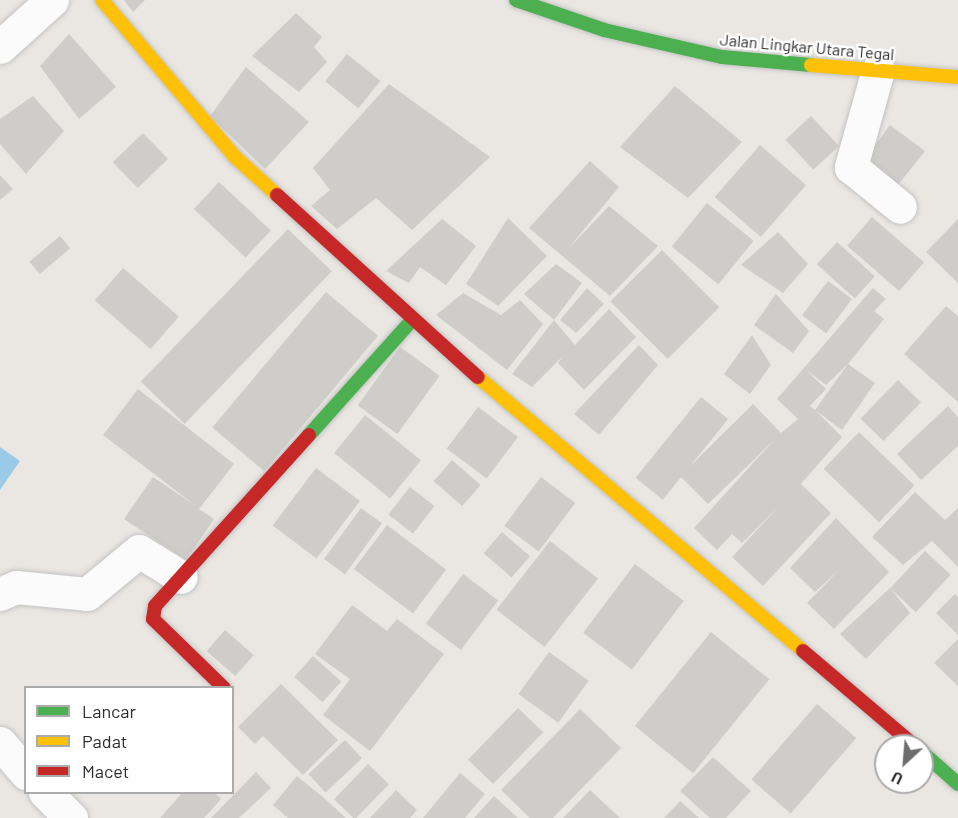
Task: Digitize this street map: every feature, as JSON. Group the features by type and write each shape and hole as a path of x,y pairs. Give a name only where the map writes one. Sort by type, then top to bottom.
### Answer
{"main road":[{"path":"102,0 204,126 413,319 901,734"},
{"name":"Jalan Lingkar Utara Tegal","path":"516,0 604,30 722,57 958,77"},
{"path":"223,686 151,615 181,577 413,319"},
{"path":"934,763 958,784"}],"street":[{"path":"0,47 52,0"},
{"path":"878,70 851,167 900,207"},
{"path":"0,594 16,587 87,594 139,551 181,577"},
{"path":"0,743 24,771"},
{"path":"47,794 71,818"}],"water":[{"path":"0,447 20,461 0,490"}],"building":[{"path":"124,0 145,0 133,12"},
{"path":"296,13 322,37 314,47 327,62 299,92 252,56"},
{"path":"69,34 116,87 79,119 40,66"},
{"path":"347,54 380,81 358,108 325,81"},
{"path":"246,67 309,122 265,169 210,116"},
{"path":"389,84 490,157 412,230 376,198 337,229 311,206 330,190 313,168"},
{"path":"675,86 742,142 688,198 620,147"},
{"path":"33,96 64,131 26,174 0,144 0,119"},
{"path":"811,116 839,146 813,170 785,140"},
{"path":"890,125 925,151 890,195 865,159"},
{"path":"143,133 168,159 138,188 113,162"},
{"path":"760,145 806,185 761,237 715,197"},
{"path":"590,161 619,187 567,250 609,206 658,246 610,296 529,228"},
{"path":"0,175 13,189 0,200"},
{"path":"219,182 271,230 246,257 194,209"},
{"path":"707,203 754,241 718,284 672,247"},
{"path":"872,217 924,262 899,291 847,246"},
{"path":"508,218 547,256 498,306 466,284"},
{"path":"442,219 476,246 446,285 420,267 409,283 386,271"},
{"path":"958,219 958,283 926,252"},
{"path":"288,229 332,271 185,424 141,382"},
{"path":"778,232 808,264 783,293 741,265"},
{"path":"60,236 70,248 40,274 29,262"},
{"path":"837,242 875,276 855,298 817,264"},
{"path":"662,250 719,307 668,359 610,302"},
{"path":"556,264 582,283 554,320 524,294"},
{"path":"123,268 179,317 151,349 95,300"},
{"path":"828,281 852,299 826,333 802,315"},
{"path":"587,288 604,304 576,333 560,320"},
{"path":"873,288 886,299 874,311 884,319 848,364 826,385 805,369 826,389 810,406 842,437 801,484 831,513 763,586 732,557 780,505 742,543 732,534 717,550 694,528 774,440 708,504 680,476 753,404 781,433 798,419 777,399"},
{"path":"326,292 378,336 264,471 212,428"},
{"path":"463,293 501,315 520,300 543,324 507,370 436,315"},
{"path":"776,294 809,331 793,353 754,325"},
{"path":"946,306 958,316 958,402 904,354"},
{"path":"609,309 636,337 584,390 558,363 563,356 532,387 512,374 554,320 575,345"},
{"path":"752,335 771,365 750,394 724,374"},
{"path":"639,345 658,365 599,435 574,414"},
{"path":"400,347 440,376 397,434 358,405"},
{"path":"848,364 875,383 842,430 815,410"},
{"path":"898,380 921,402 884,441 860,419"},
{"path":"138,389 234,464 199,509 214,519 186,560 124,519 153,477 196,506 103,435"},
{"path":"701,397 728,419 663,500 636,478"},
{"path":"948,406 958,417 958,446 921,480 897,454"},
{"path":"478,407 518,437 487,479 447,449"},
{"path":"365,415 421,460 390,498 334,453"},
{"path":"859,432 914,485 879,522 824,469"},
{"path":"452,460 481,485 462,506 434,481"},
{"path":"316,468 360,501 317,559 273,526"},
{"path":"541,477 575,503 539,552 504,526"},
{"path":"410,487 434,506 413,534 388,515"},
{"path":"915,492 945,520 958,508 958,567 932,541 903,565 872,537"},
{"path":"361,508 382,523 345,574 324,559"},
{"path":"836,518 889,572 834,629 807,603 839,570 815,592 790,568"},
{"path":"387,525 446,570 413,613 354,569"},
{"path":"502,532 530,556 512,577 484,553"},
{"path":"550,541 598,579 545,647 496,610"},
{"path":"925,551 951,575 916,612 890,588"},
{"path":"635,564 684,601 632,669 583,633"},
{"path":"463,574 498,600 461,650 426,624"},
{"path":"890,588 910,613 866,659 840,634"},
{"path":"955,594 958,597 958,635 936,613"},
{"path":"352,605 387,631 397,619 444,654 370,751 323,715 350,679 315,654"},
{"path":"225,630 254,655 235,676 207,651"},
{"path":"711,632 769,679 693,773 635,726"},
{"path":"958,639 958,686 934,663"},
{"path":"549,652 589,681 558,723 518,694"},
{"path":"313,656 341,681 323,702 294,677"},
{"path":"281,684 338,740 303,775 263,736 255,744 238,727"},
{"path":"817,704 856,738 791,814 751,779"},
{"path":"518,708 543,732 493,784 468,760"},
{"path":"580,709 621,748 553,818 530,818 501,790"},
{"path":"345,740 362,758 325,792 308,774"},
{"path":"713,757 751,791 726,818 710,818 680,791"},
{"path":"368,764 389,784 356,818 334,799"},
{"path":"256,772 271,788 239,818 211,818"},
{"path":"460,773 485,794 465,818 423,818"},
{"path":"297,776 346,818 288,818 273,805"},
{"path":"396,790 417,810 410,818 370,818"},
{"path":"590,790 620,818 563,818"},
{"path":"181,794 216,794 221,799 204,818 160,818"},
{"path":"494,796 518,818 474,818"},
{"path":"680,801 699,818 664,818"}],"traffic: fast":[{"path":"516,0 604,30 722,57 811,65"},
{"path":"309,435 413,319"},
{"path":"934,763 958,784"}],"traffic: slow":[{"path":"102,0 235,157 277,195"},
{"path":"811,65 958,77"},
{"path":"478,377 803,651"}],"traffic: jam":[{"path":"277,195 478,377"},
{"path":"222,686 153,619 155,606 309,435"},
{"path":"803,651 901,734"}]}
